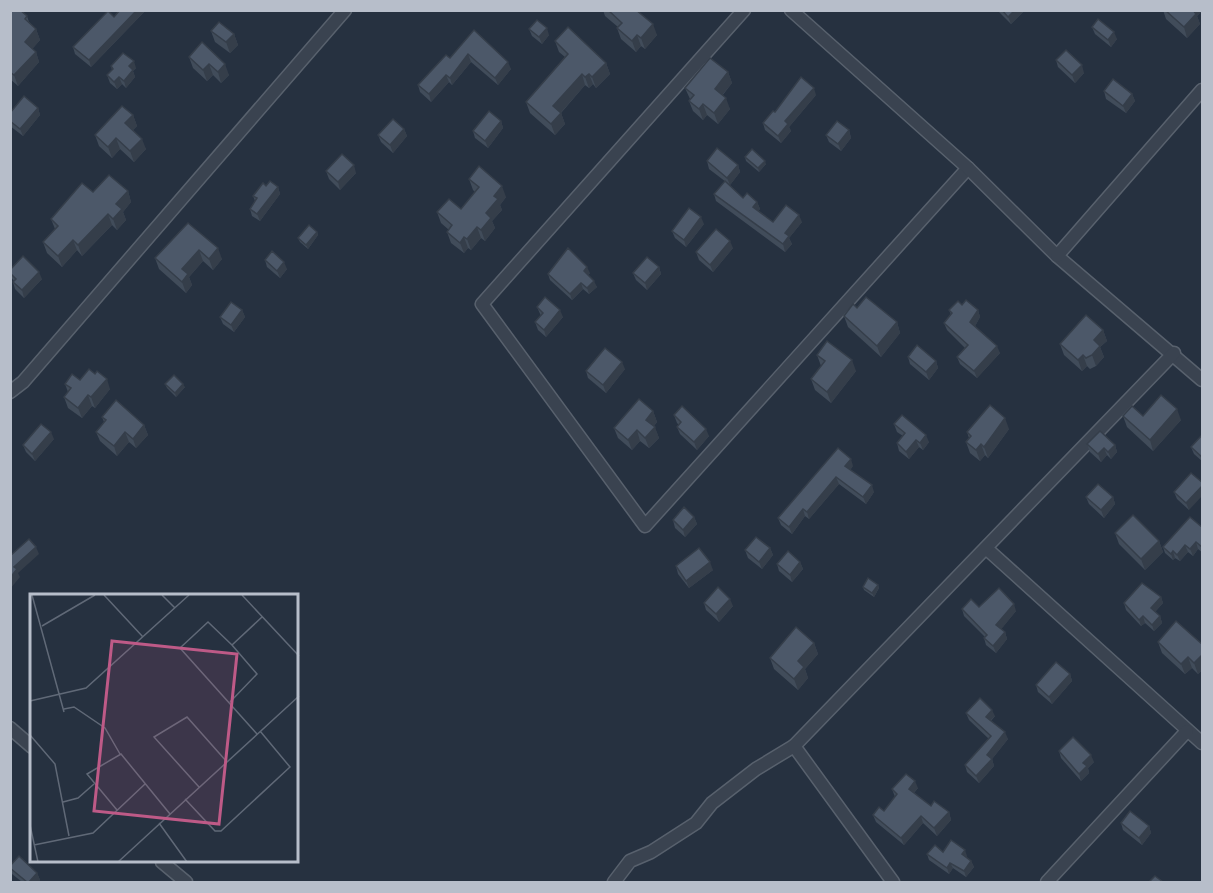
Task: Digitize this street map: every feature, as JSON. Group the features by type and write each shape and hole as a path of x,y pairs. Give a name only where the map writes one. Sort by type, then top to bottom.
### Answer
{"street":[{"path":"744,10 483,304 645,526 968,168"},
{"path":"791,10 968,168 1057,256 1174,353 1203,380"},
{"path":"10,392 30,373 342,12"},
{"path":"1057,256 1203,90"},
{"path":"614,882 630,861 651,852 696,823 712,803 756,769 794,746 987,549 1174,353"},
{"path":"987,549 1203,743"},
{"path":"10,728 30,745"},
{"path":"1047,882 1187,731"},
{"path":"794,746 893,882"},
{"path":"164,863 186,882"}],"building":[{"path":"10,10 20,10 27,16 25,19 36,29 25,42 36,52 14,75 10,72"},
{"path":"120,10 137,10 89,60 73,47 108,11 114,17"},
{"path":"608,10 636,10 653,24 641,38 637,35 632,41 617,28 622,23"},
{"path":"1002,10 1015,10 1008,17"},
{"path":"1165,10 1193,10 1196,14 1184,27"},
{"path":"1098,19 1114,32 1108,40 1092,27"},
{"path":"537,20 547,28 539,37 529,29"},
{"path":"219,22 234,34 226,42 211,31"},
{"path":"568,27 606,63 592,77 589,74 585,77 582,74 553,106 561,113 551,124 526,102 568,54 555,41"},
{"path":"474,30 508,62 495,78 468,54 450,78 446,75 429,94 418,85 446,55 450,58"},
{"path":"202,42 225,64 218,72 209,64 203,70 189,57"},
{"path":"1066,50 1082,65 1072,75 1056,60"},
{"path":"123,53 134,61 129,66 133,70 124,81 119,77 114,82 107,75 113,69 111,66"},
{"path":"710,58 728,72 715,89 726,98 714,113 703,104 699,109 689,101 694,95 685,88"},
{"path":"801,77 814,88 785,121 788,124 778,136 763,123 773,111 775,112"},
{"path":"1113,79 1132,94 1123,106 1104,91"},
{"path":"24,96 38,108 20,129 10,121 10,113"},
{"path":"122,106 133,115 125,123 142,139 130,151 116,138 108,147 95,135"},
{"path":"489,111 501,121 485,141 473,131"},
{"path":"393,119 404,129 390,145 378,135"},
{"path":"837,121 849,130 838,144 826,135"},
{"path":"717,148 738,165 727,178 707,161"},
{"path":"752,149 765,161 758,168 745,157"},
{"path":"342,154 354,165 338,182 326,171"},
{"path":"479,166 502,186 494,196 498,199 486,213 491,218 481,230 477,227 467,239 464,237 460,243 447,232 452,225 437,212 449,199 461,209 479,187 469,179"},
{"path":"109,175 128,191 116,204 122,209 113,219 108,214 78,245 73,240 58,256 43,242 58,226 51,219 82,183 93,192"},
{"path":"270,181 278,187 257,214 250,209 257,198 253,196 263,183 266,186"},
{"path":"725,181 743,198 747,193 757,202 753,207 773,222 786,205 799,215 785,233 789,236 783,244 714,194"},
{"path":"689,208 701,217 684,240 672,231"},
{"path":"188,223 218,248 209,259 199,250 182,269 188,274 182,282 155,258"},
{"path":"309,225 317,232 306,245 298,238"},
{"path":"716,229 730,241 710,265 696,252"},
{"path":"568,248 587,267 584,271 594,281 587,288 581,283 570,294 548,274"},
{"path":"272,251 284,262 277,271 265,260"},
{"path":"23,256 39,272 22,290 13,282 16,279 10,270"},
{"path":"647,257 659,267 645,283 633,273"},
{"path":"545,297 560,310 544,330 535,322 543,313 537,307"},
{"path":"866,297 897,322 877,346 844,316 853,304 857,308"},
{"path":"966,300 978,310 970,322 997,346 974,371 957,357 968,345 944,323 952,313 949,310 958,301 962,305"},
{"path":"231,302 242,310 231,325 220,317"},
{"path":"1086,315 1103,330 1094,340 1100,346 1092,355 1086,358 1083,355 1078,360 1060,344"},
{"path":"827,341 852,360 827,392 811,379 825,361 817,355"},
{"path":"917,345 936,361 926,372 908,357"},
{"path":"605,348 622,362 603,385 586,371"},
{"path":"89,369 95,374 97,371 107,379 91,397 88,395 78,408 64,397 71,388 65,384 72,374 80,380"},
{"path":"174,375 183,384 175,393 165,384"},
{"path":"1161,395 1177,409 1150,440 1123,416 1132,406 1143,416"},
{"path":"639,399 653,411 646,420 655,427 645,438 637,430 628,440 614,428"},
{"path":"116,400 144,425 133,439 125,432 114,446 96,432 106,420 102,417"},
{"path":"990,405 1005,418 984,447 981,444 976,450 966,442 971,436 967,432"},
{"path":"682,406 706,429 694,442 677,427 681,422 674,415"},
{"path":"902,415 926,435 920,443 916,440 906,452 897,443 905,433 894,424"},
{"path":"41,424 51,432 32,454 23,445"},
{"path":"1100,431 1115,445 1108,452 1104,448 1098,454 1087,444"},
{"path":"1203,434 1203,458 1191,447"},
{"path":"838,448 851,459 845,466 872,485 863,497 836,477 807,512 803,509 789,527 778,518"},
{"path":"1191,473 1203,485 1186,503 1174,492"},
{"path":"1098,484 1113,497 1101,510 1086,497"},
{"path":"684,507 694,517 683,530 673,520"},
{"path":"1133,515 1159,541 1141,559 1115,533"},
{"path":"1190,517 1203,528 1203,546 1196,542 1190,549 1185,545 1177,555 1173,551 1171,554 1163,547"},
{"path":"756,537 770,548 759,562 745,550"},
{"path":"29,539 36,547 14,567 17,569 10,578 10,556"},
{"path":"699,548 710,562 686,581 676,566"},
{"path":"788,551 800,562 790,575 777,564"},
{"path":"868,578 878,585 872,593 863,587"},
{"path":"1142,583 1161,597 1151,608 1160,616 1152,625 1143,616 1139,620 1124,603"},
{"path":"718,587 730,599 716,614 704,603"},
{"path":"999,588 1014,604 996,625 1005,632 993,646 984,638 987,635 962,609 971,599 979,607"},
{"path":"1176,621 1203,645 1203,654 1194,663 1188,657 1181,664 1158,642"},
{"path":"796,627 814,643 798,661 804,667 794,679 770,658"},
{"path":"1056,662 1070,674 1049,697 1036,685"},
{"path":"980,698 992,710 986,717 1005,732 987,755 992,759 976,776 965,765 991,736 966,713"},
{"path":"1073,737 1091,755 1083,763 1087,766 1079,774 1059,751"},
{"path":"906,774 915,781 909,789 931,806 934,801 949,812 934,828 921,816 901,838 873,815 879,807 884,811 897,794 892,789"},
{"path":"1130,811 1149,826 1139,838 1121,823"},
{"path":"951,840 965,850 962,854 971,861 964,871 950,863 947,868 927,854 935,845 943,852"},
{"path":"19,856 37,873 29,882 10,868"},
{"path":"1155,876 1163,882 1149,882"}]}
